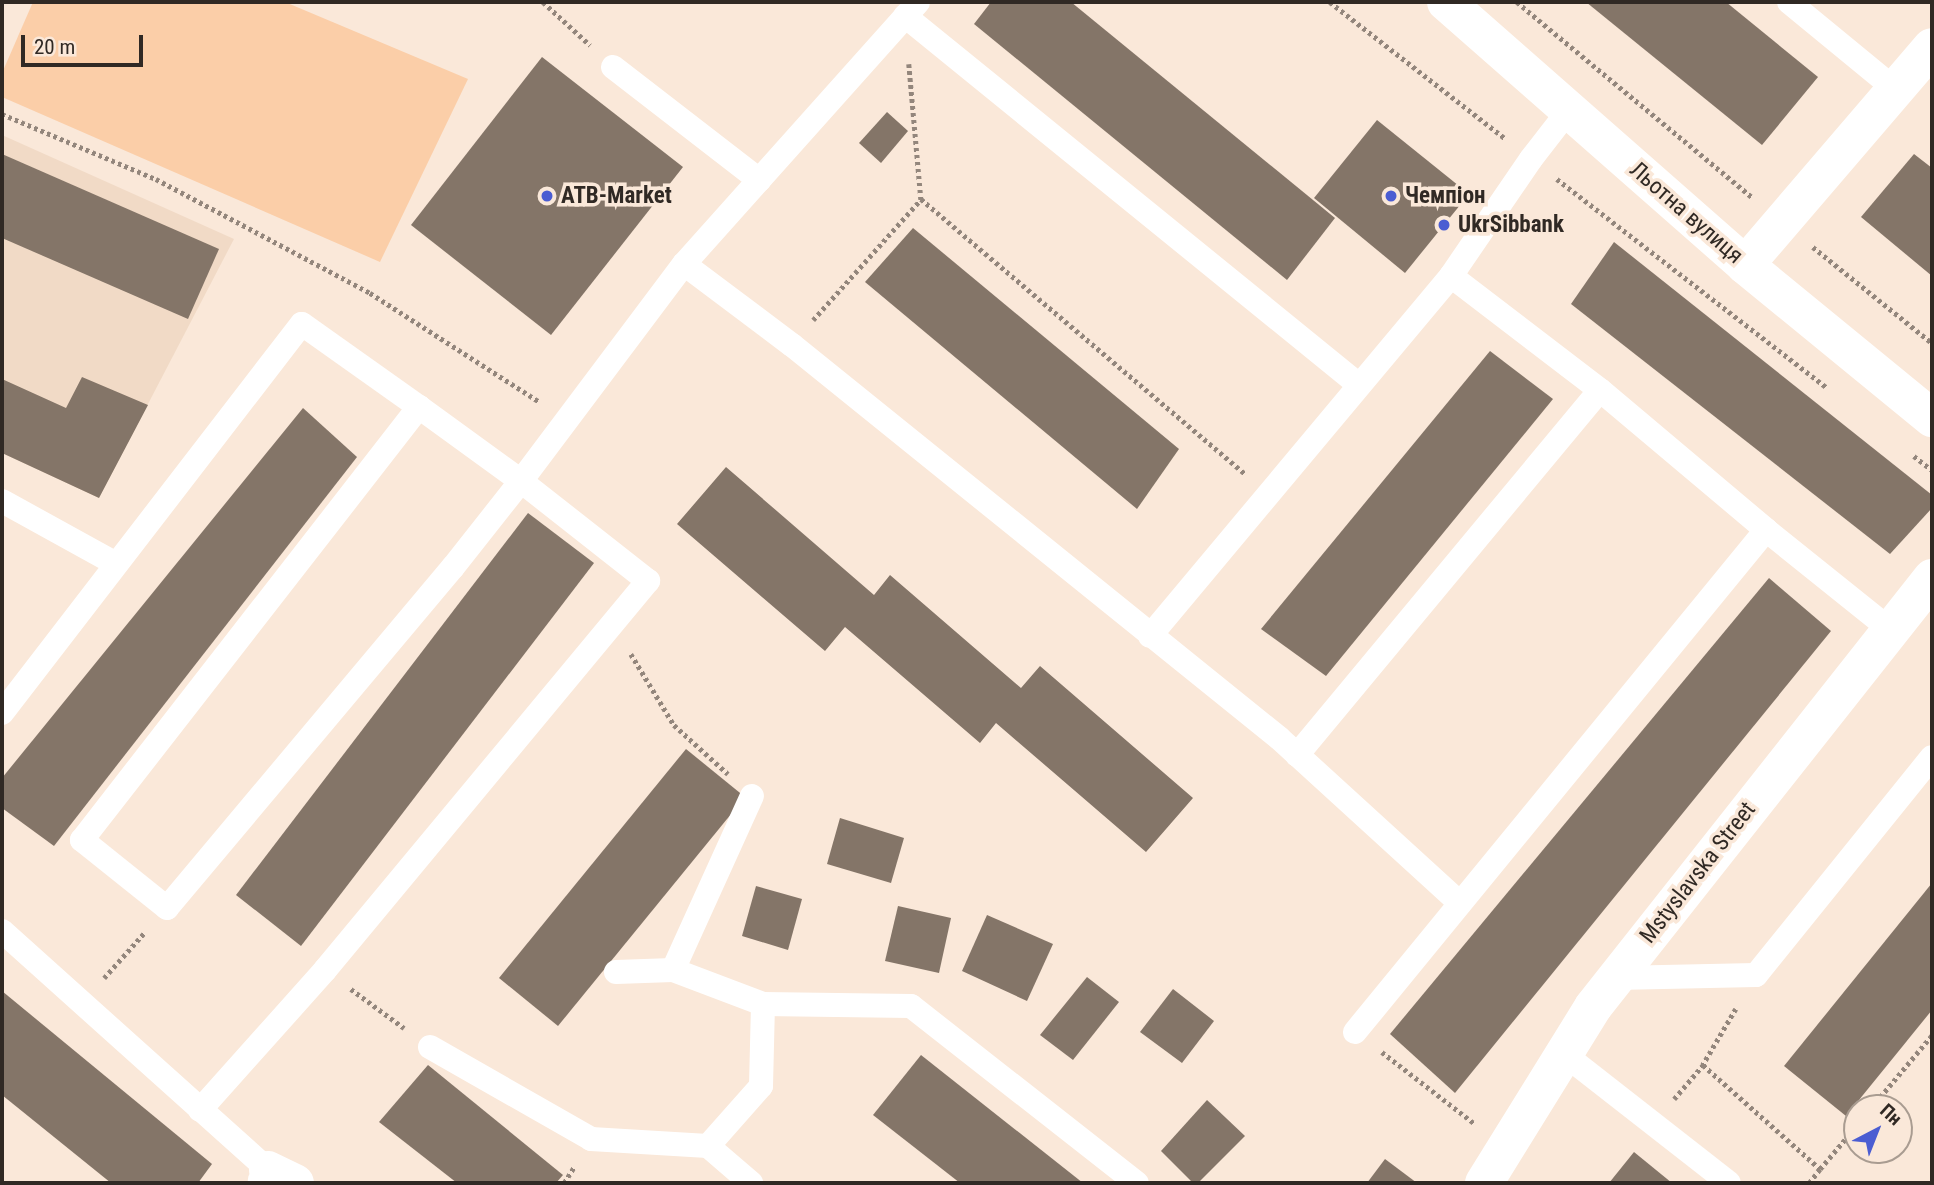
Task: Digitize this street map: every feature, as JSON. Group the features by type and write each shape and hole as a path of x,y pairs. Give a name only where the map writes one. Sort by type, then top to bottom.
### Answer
{"street":[{"name":"Льотна вулиця","path":"1446,2 1745,265 1932,418"},
{"path":"1745,265 1920,67"},
{"name":"Mstyslavska Street","path":"1484,1183 1593,1007 1932,581"}],"lane":[{"path":"1789,2 1920,67"},
{"path":"419,407 82,840 167,908 453,567 684,264 911,9 1359,385"},
{"path":"613,67 759,180"},
{"path":"1150,636 1451,276 1531,159 1569,110"},
{"path":"684,264 792,345 1297,755 1461,903"},
{"path":"1451,276 1600,390 1766,530 1891,630"},
{"path":"2,713 302,324 521,481 648,581 325,970 200,1110"},
{"path":"1297,755 1600,390"},
{"path":"2,501 116,564"},
{"path":"1355,1032 1766,530"},
{"path":"1616,978 1756,975 1932,757"},
{"path":"673,970 752,796"},
{"path":"2,931 273,1179"},
{"path":"616,972 673,970 763,1004 911,1006 1137,1183"},
{"path":"708,1146 761,1086 763,1004"},
{"path":"430,1047 591,1139 708,1146 751,1183"},
{"path":"1564,1054 1729,1183"}],"path":[{"path":"543,2 613,67"},
{"path":"1330,2 1835,394"},
{"path":"1517,2 1932,343"},
{"path":"831,299 921,199 911,9"},
{"path":"2,114 156,179 358,287 568,419"},
{"path":"921,199 1268,494"},
{"path":"1910,453 1932,470"},
{"path":"613,624 674,725 752,796"},
{"path":"82,1003 167,908"},
{"path":"325,970 430,1047"},
{"path":"1653,1124 1703,1065 1756,975"},
{"path":"1355,1032 1506,1148"},
{"path":"1883,1094 1932,1035"},
{"path":"1703,1065 1820,1169"},
{"path":"1809,1183 1843,1142"}],"shaded area":[{"path":"33,2 285,2 468,79 380,262 2,97 2,73"},
{"path":"2,135 234,239 99,498 2,453"}],"building":[{"path":"991,2 1071,2 1335,218 1287,280 974,24"},
{"path":"1586,2 1726,2 1818,77 1762,145"},
{"name":"ATB-Market","path":"542,57 683,167 551,335 411,225"},
{"path":"887,112 908,131 881,163 859,143"},
{"name":"Чемпіон","path":"1377,120 1469,194 1405,273 1314,198"},
{"path":"2,154 219,249 188,319 2,238"},
{"path":"1914,154 1932,168 1932,276 1861,217"},
{"path":"913,228 1179,449 1137,509 865,282"},
{"path":"1614,242 1932,495 1932,508 1890,554 1571,304"},
{"path":"1490,351 1553,399 1326,676 1261,629"},
{"path":"82,377 148,405 99,498 2,453 2,379 66,408"},
{"path":"303,408 357,457 54,846 2,808 2,778"},
{"path":"726,467 874,595 890,575 1021,688 1040,666 1193,798 1146,852 996,723 980,743 845,627 825,651 677,524"},
{"path":"528,513 594,563 301,946 236,895"},
{"path":"1769,578 1831,631 1455,1093 1390,1034"},
{"path":"686,749 745,797 558,1026 499,978"},
{"path":"840,818 904,838 891,883 827,864"},
{"path":"1932,883 1932,1010 1864,1094 1843,1094 1843,1114 1784,1066"},
{"path":"756,886 802,899 788,950 742,936"},
{"path":"898,906 951,918 939,973 885,961"},
{"path":"987,915 1053,944 1027,1001 962,971"},
{"path":"1087,977 1119,1002 1073,1060 1040,1035"},
{"path":"1173,989 1214,1021 1182,1063 1140,1032"},
{"path":"2,991 212,1164 198,1183 111,1183 2,1095"},
{"path":"921,1055 1083,1183 960,1183 873,1115"},
{"path":"428,1065 563,1175 556,1183 457,1183 379,1122"},
{"path":"1207,1100 1245,1136 1198,1183 1193,1183 1161,1151"},
{"path":"1634,1152 1672,1183 1609,1183"},
{"path":"1385,1159 1417,1183 1367,1183"}],"place":[{"name":"ATB-Market","path":"547,196"},
{"name":"Чемпіон","path":"1391,196"},
{"name":"UkrSibbank","path":"1444,225"}]}
